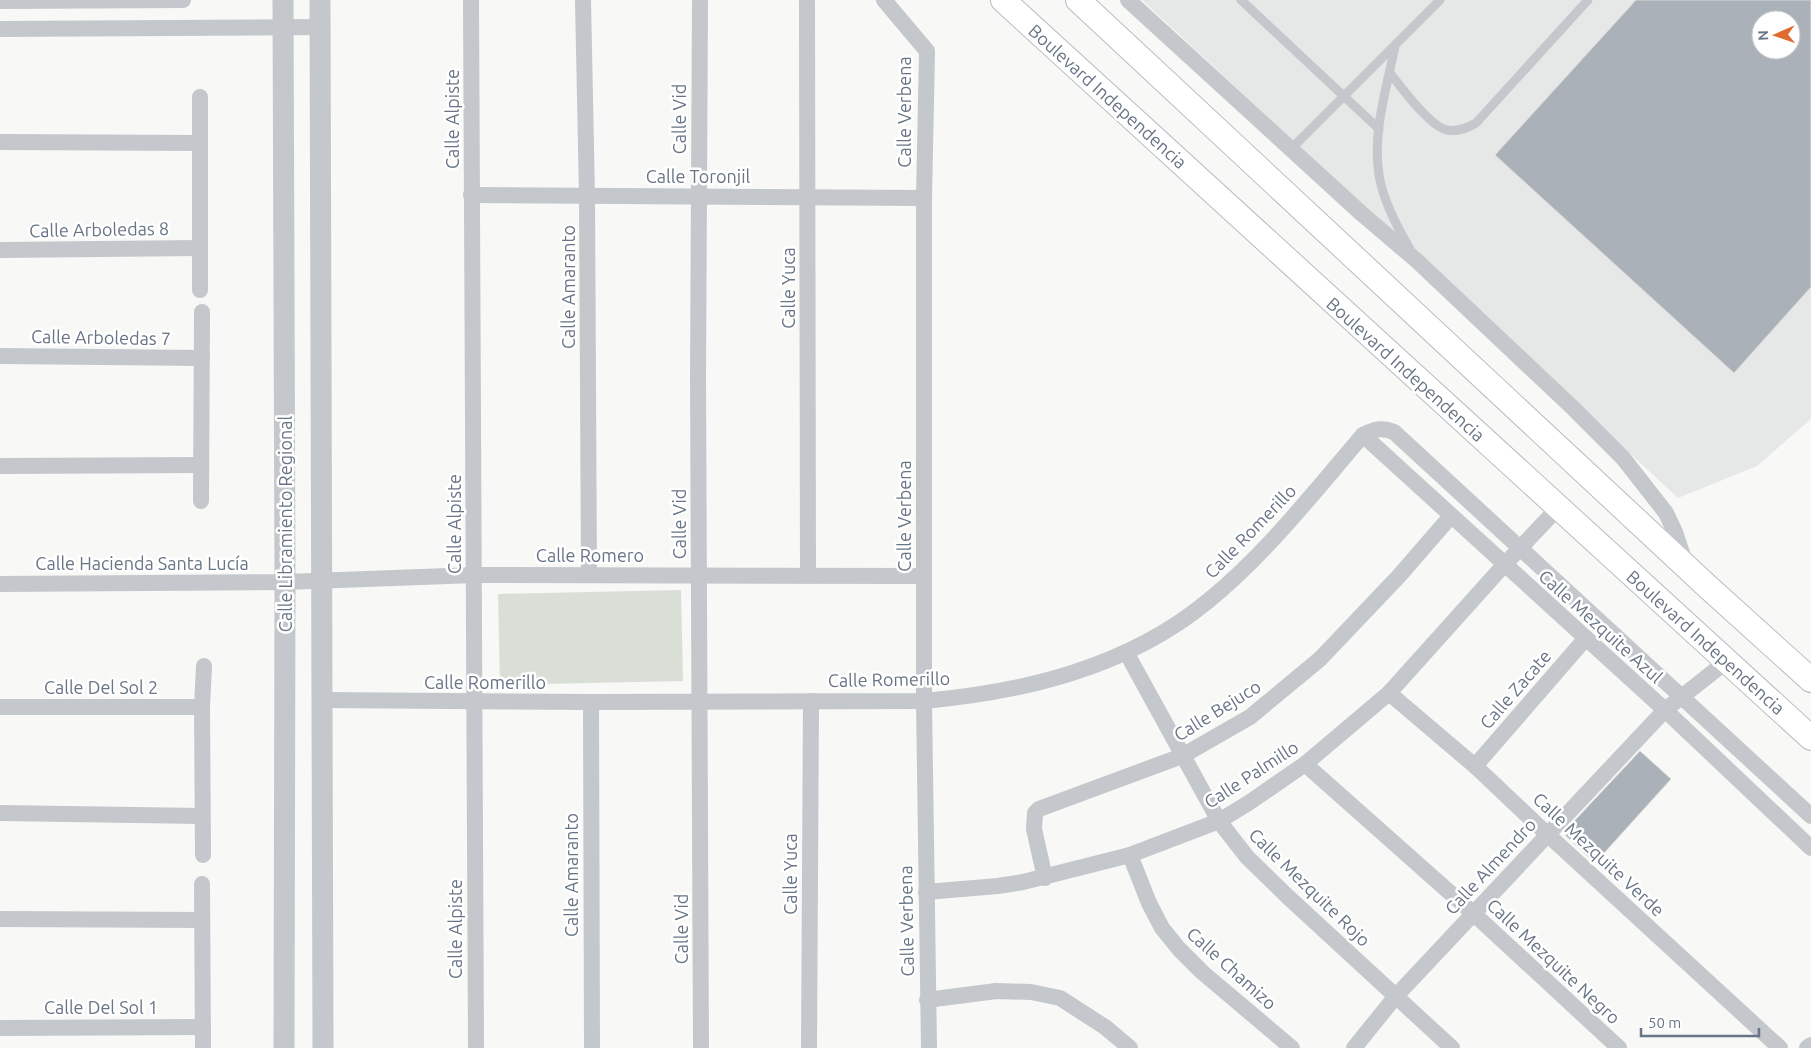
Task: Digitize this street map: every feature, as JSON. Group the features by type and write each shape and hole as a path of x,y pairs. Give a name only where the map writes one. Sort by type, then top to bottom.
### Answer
{"main road":[{"name":"Boulevard Independencia","path":"1003,0 1811,738"},
{"path":"1078,0 1811,680"}],"street":[{"path":"0,1 183,0"},
{"name":"Calle Libramiento Regional","path":"283,0 284,1048"},
{"name":"Calle Libramiento Regional","path":"320,0 323,1048"},
{"name":"Calle Alpiste","path":"471,0 476,1048"},
{"name":"Calle Amaranto","path":"583,0 587,196 589,574"},
{"name":"Calle Vid","path":"700,0 698,196 702,1048"},
{"name":"Calle Yuca","path":"807,0 808,576"},
{"name":"Calle Verbena","path":"884,0 927,51 924,198 924,701 929,1048"},
{"path":"1128,0 1362,214 1416,260 1623,458 1666,513 1675,532 1687,567"},
{"path":"0,29 320,27"},
{"path":"200,97 200,290"},
{"path":"0,142 199,142"},
{"name":"Calle Toronjil","path":"471,195 924,198"},
{"name":"Calle Arboledas 8","path":"0,250 199,248"},
{"path":"201,501 202,312"},
{"name":"Calle Arboledas 7","path":"0,356 202,358"},
{"path":"1363,435 1378,429 1394,432 1811,816"},
{"name":"Calle Mezquite Azul","path":"1363,435 1665,710 1811,848"},
{"name":"Calle Romerillo","path":"322,700 474,702 924,701 971,697 1062,677 1126,652 1173,627 1208,601 1249,565 1363,435"},
{"path":"0,466 201,465"},
{"name":"Calle Palmillo","path":"926,892 998,886 1045,878 1130,854 1219,821 1274,787 1305,764 1389,693 1558,508"},
{"name":"Calle Bejuco","path":"1045,878 1034,829 1035,813 1039,809 1182,756 1250,717 1320,659 1399,576 1451,516"},
{"name":"Calle Romero","path":"285,582 475,575 924,576"},
{"name":"Calle Hacienda Santa Lucía","path":"0,584 285,582"},
{"name":"Calle Zacate","path":"1475,766 1586,638"},
{"name":"Calle Mezquite Rojo","path":"1126,652 1219,821 1247,857 1452,1048"},
{"name":"Calle Almendro","path":"1354,1048 1396,996 1665,710 1728,661"},
{"path":"202,855 202,707 204,666"},
{"name":"Calle Mezquite Verde","path":"1389,693 1475,766 1780,1048"},
{"name":"Calle Yuca","path":"809,1048 811,701"},
{"name":"Calle Amaranto","path":"591,702 592,1048"},
{"name":"Calle Del Sol 2","path":"0,707 202,707"},
{"name":"Calle Mezquite Negro","path":"1305,764 1474,914 1619,1048"},
{"path":"0,813 202,816"},
{"name":"Calle Chamizo","path":"1130,854 1149,902 1162,928 1179,949 1202,972 1292,1048"},
{"path":"202,884 203,1048"},
{"path":"0,919 202,920"},
{"path":"927,1000 996,991 1031,992 1060,998 1105,1027 1130,1048"},
{"name":"Calle Del Sol 1","path":"0,1028 203,1027"},
{"path":"1807,1048 1811,1044"}],"lane":[{"path":"1241,0 1379,130"},
{"path":"1291,149 1440,0"},
{"path":"1390,73 1433,123 1444,130 1464,129 1476,123 1586,1"},
{"path":"1395,46 1379,130 1377,157 1379,176 1384,194 1403,238 1416,260"}],"shaded area":[{"path":"1142,0 1811,0 1811,419 1757,466 1678,498"},
{"path":"681,590 683,681 500,685 498,594"}],"building":[{"path":"1636,0 1811,0 1811,287 1734,373 1495,155"},
{"path":"1640,751 1671,779 1595,863 1563,833"}]}
